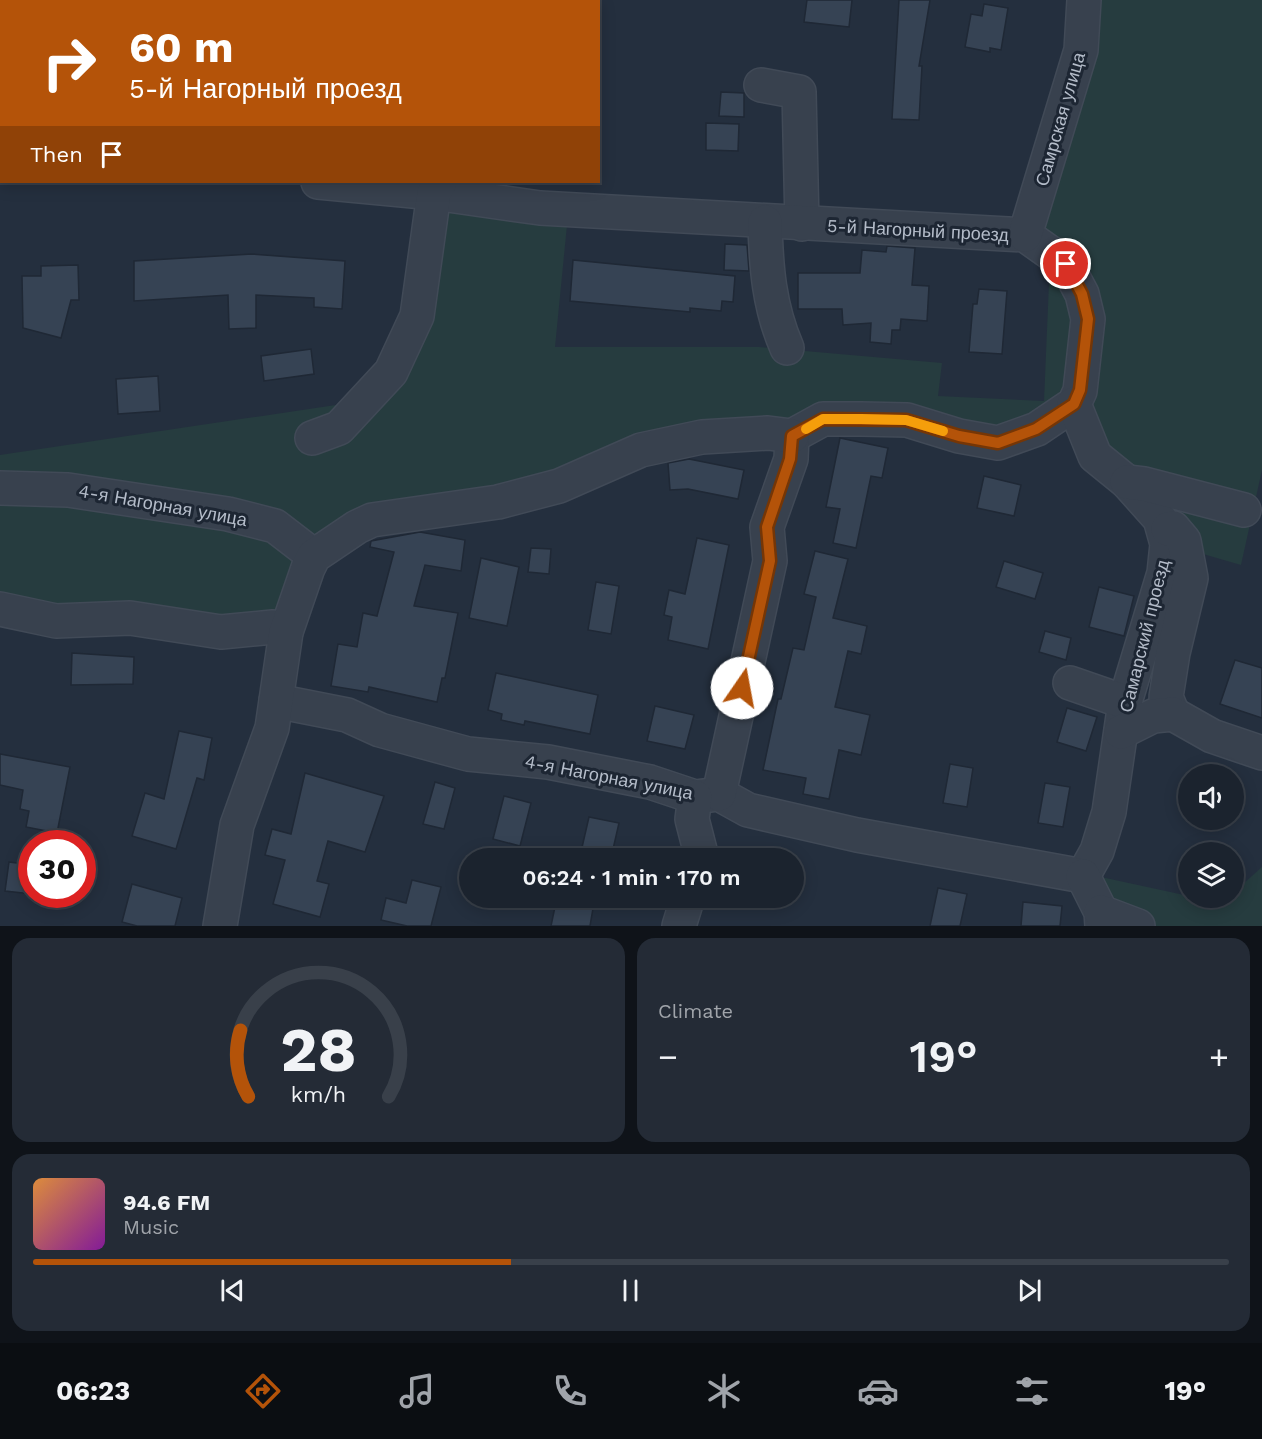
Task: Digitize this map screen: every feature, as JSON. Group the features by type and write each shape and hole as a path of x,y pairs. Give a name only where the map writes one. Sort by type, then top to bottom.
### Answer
{"street":[{"name":"Самрская улица","path":"1025,235 1081,50 1084,0"},
{"path":"761,85 799,92 802,224"},
{"name":"5-й Нагорный проезд","path":"342,183 437,187 540,208 1025,235 1066,264 1082,294 1088,319 1080,390 1074,404"},
{"path":"312,438 339,428 392,372 417,316 437,187"},
{"path":"765,222 766,273 775,321 787,348"},
{"path":"220,926 237,825 272,728 286,632 314,556 357,527 372,520 498,501 560,486 641,450 702,437 768,433 792,436 823,419 861,419 906,420 959,436 998,443 1036,429 1074,404"},
{"name":"Самарский проезд","path":"1074,404 1095,456 1127,482 1160,519 1167,544 1164,573 1123,717 1109,812 1097,851 1083,876"},
{"path":"699,848 692,819 707,795 770,561 767,527 790,459 792,436"},
{"path":"1127,482 1144,484 1244,510"},
{"name":"4-я Нагорная улица","path":"0,488 68,490 228,514 274,526 314,556"},
{"path":"1163,529 1173,528 1184,541 1191,578 1173,653 1166,697 1173,714"},
{"path":"0,609 56,621 130,618 222,632 273,627 286,632"},
{"path":"1070,683 1123,717 1173,714 1212,736 1262,753"},
{"name":"4-я Нагорная улица","path":"276,701 347,715 380,730 468,753 560,764 707,795 748,810 857,836 1083,876"},
{"path":"1083,876 1102,919 1138,926"},
{"path":"679,926 684,908"}],"green space":[{"path":"1075,0 1262,0 1262,470 1241,565 1172,545 1087,417 1094,318 1037,226"},
{"path":"422,205 568,215 555,347 759,347 942,363 938,396 1044,401 1050,259 1074,294 1065,402 996,431 909,414 370,514 282,610 222,623 0,602 0,455 349,403 392,355 426,217"},
{"path":"1262,867 1262,926 1109,926 1101,877 1178,894 1178,908 1244,908 1244,883"}],"building":[{"path":"807,0 852,0 849,27 804,22"},
{"path":"899,0 930,0 919,66 922,66 919,120 892,119"},
{"path":"984,4 1008,8 1001,50 990,48 990,52 965,47 971,14 982,16"},
{"path":"721,92 744,93 744,117 719,116"},
{"path":"706,123 739,124 738,151 706,150"},
{"path":"725,244 747,245 749,271 724,270"},
{"path":"887,246 915,248 912,285 929,286 927,321 901,319 900,330 892,330 891,344 870,342 871,323 843,325 842,309 798,309 798,273 860,273 862,250 886,252"},
{"path":"252,254 345,261 342,309 314,307 314,298 256,295 256,328 229,329 228,295 134,301 134,261"},
{"path":"573,260 735,276 733,302 722,301 721,311 690,308 690,312 570,301"},
{"path":"78,265 79,300 71,300 61,338 23,328 22,276 41,276 41,266"},
{"path":"979,289 1007,291 1002,354 969,352 973,304 977,304"},
{"path":"311,349 314,374 264,381 261,356"},
{"path":"158,376 160,411 118,414 116,379"},
{"path":"840,438 888,448 882,478 871,476 856,548 833,543 840,509 826,507"},
{"path":"689,459 744,470 738,499 688,489 670,490 668,463"},
{"path":"984,476 1021,485 1014,516 977,508"},
{"path":"420,532 465,540 461,571 425,565 414,606 458,613 445,678 442,678 437,702 369,687 368,692 331,686 338,644 357,647 363,613 377,616 394,552 370,547 371,541"},
{"path":"697,538 729,545 708,649 668,640 672,617 664,615 669,590 685,594"},
{"path":"531,548 551,549 549,574 528,572"},
{"path":"815,551 848,559 833,618 867,626 861,654 848,651 835,707 870,715 861,755 839,750 829,799 803,794 806,778 763,770 778,699 781,699 793,648 804,650 816,597 804,594"},
{"path":"481,558 519,567 507,626 469,618"},
{"path":"1004,561 1043,573 1035,599 996,587"},
{"path":"596,582 619,586 611,634 588,630"},
{"path":"1099,587 1134,596 1124,636 1089,627"},
{"path":"1045,631 1071,638 1066,660 1039,652"},
{"path":"72,653 134,657 133,684 71,685"},
{"path":"1235,660 1262,668 1262,718 1220,704"},
{"path":"496,673 598,695 590,734 525,721 524,725 501,720 502,714 488,710"},
{"path":"655,706 694,715 685,749 647,741"},
{"path":"1067,708 1097,717 1086,751 1057,742"},
{"path":"179,731 212,738 204,780 197,778 176,849 132,836 145,793 164,799"},
{"path":"0,754 70,767 58,830 26,827 29,811 20,809 23,790 0,785"},
{"path":"950,764 973,768 967,807 943,803"},
{"path":"305,773 384,796 365,852 328,841 317,881 329,884 320,917 273,904 285,860 265,855 272,829 291,834"},
{"path":"435,782 455,788 444,829 423,824"},
{"path":"1045,783 1070,787 1063,827 1038,823"},
{"path":"504,796 531,803 520,846 493,839"},
{"path":"589,817 619,823 613,848 582,848"},
{"path":"9,862 18,863 18,892 5,891"},
{"path":"412,880 441,887 431,926 407,926 381,920 386,898 406,903"},
{"path":"132,884 182,898 175,926 137,926 122,922"},
{"path":"938,888 967,894 960,926 930,926"},
{"path":"1023,902 1062,906 1060,926 1021,926"},
{"path":"555,908 593,908 590,926 551,926"}],"slow traffic":[{"path":"806,429 823,419 861,419 906,420 943,431"}],"route":[{"path":"742,688 770,561 767,527 790,459 792,436 823,419 906,420 959,436 998,443 1036,429 1074,404 1080,390 1088,319 1082,294 1066,264"}]}
